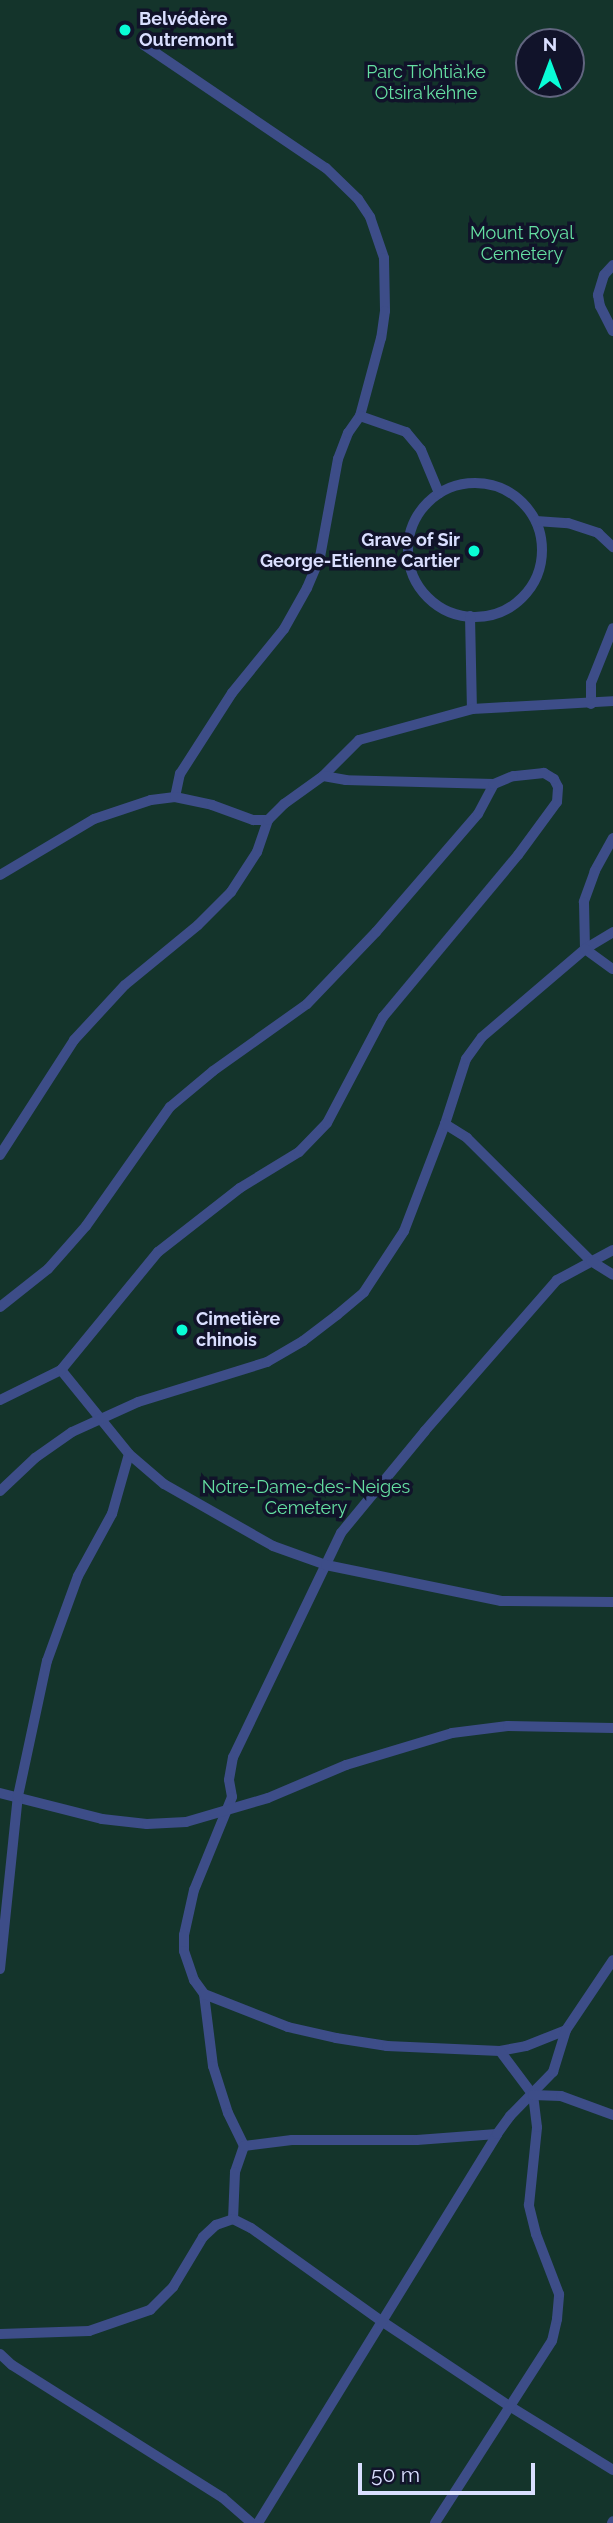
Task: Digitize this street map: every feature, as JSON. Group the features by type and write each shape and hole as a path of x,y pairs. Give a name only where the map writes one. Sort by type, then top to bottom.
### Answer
{"lane":[{"path":"144,44 326,168 358,199 370,217 384,258 385,311 360,416 348,433 338,458 323,544 307,588 284,629 232,693 180,774 175,797"},
{"path":"613,265 604,275 598,295 600,306 613,331"},
{"path":"360,416 405,432 421,450 439,493"},
{"path":"483,483 504,489 523,502 536,520 542,540 542,560 536,579 525,595 509,608 491,615 470,617 450,612 432,601 418,585 410,566 408,545 412,525 423,507 439,493 460,484 483,483"},
{"path":"536,520 568,523 598,533 613,547"},
{"path":"470,617 472,709"},
{"path":"591,704 592,683 613,628"},
{"path":"0,1155 74,1040 125,985 198,925 231,892 257,852 268,820 284,804 323,775 359,740 472,709 613,701"},
{"path":"0,1400 61,1370 158,1252 240,1188 299,1152 327,1123 383,1017 518,855 556,802 558,787 554,779 544,773 513,776 494,784 346,780 323,775"},
{"path":"0,1307 48,1269 86,1226 170,1107 213,1071 307,1004 376,932 478,814 494,784"},
{"path":"0,875 94,819 127,806 175,797 212,805 253,820 268,820"},
{"path":"585,949 584,902 594,872 613,838"},
{"path":"0,1492 35,1458 72,1432 138,1402 267,1362 303,1341 365,1292 404,1231 445,1124 466,1059 482,1037 585,949 613,932"},
{"path":"585,949 613,969"},
{"path":"445,1124 467,1138 592,1261 613,1275"},
{"path":"233,2218 235,2172 244,2146 228,2113 213,2066 204,1994 194,1980 184,1951 184,1935 194,1890 215,1832 232,1797 229,1780 233,1757 341,1533 433,1421 557,1280 613,1250"},
{"path":"61,1370 128,1454 164,1484 273,1546 326,1564 501,1601 613,1602"},
{"path":"0,1969 18,1796 56,1630 78,1576 112,1514 128,1454"},
{"path":"0,1793 102,1819 147,1824 186,1822 227,1812 346,1765 452,1733 508,1726 613,1728"},
{"path":"258,2523 497,2134 510,2116 553,2072 566,2030 613,1960"},
{"path":"204,1994 288,2027 387,2046 500,2051 526,2046 566,2030"},
{"path":"435,2523 511,2407 551,2340 557,2319 559,2294 536,2234 529,2205 537,2127 533,2095 500,2051"},
{"path":"533,2095 561,2096 613,2115"},
{"path":"244,2146 292,2140 417,2140 497,2134"},
{"path":"233,2218 511,2407 613,2470"},
{"path":"0,2334 89,2331 150,2310 173,2287 203,2237 216,2225 233,2218"},
{"path":"0,2354 223,2498 252,2523"}],"green space":[{"name":"Notre-Dame-des-Neiges Cemetery","path":"0,0 613,0 613,2523 0,2523"}],"place":[{"name":"Belvédère Outremont","path":"125,30"},
{"name":"Grave of Sir George-Etienne Cartier","path":"474,551"},
{"name":"Cimetière chinois","path":"182,1330"}],"park label":[{"name":"Parc Tiohtià:ke Otsira'kéhne","path":"426,83"},
{"name":"Mount Royal Cemetery","path":"522,244"}]}
